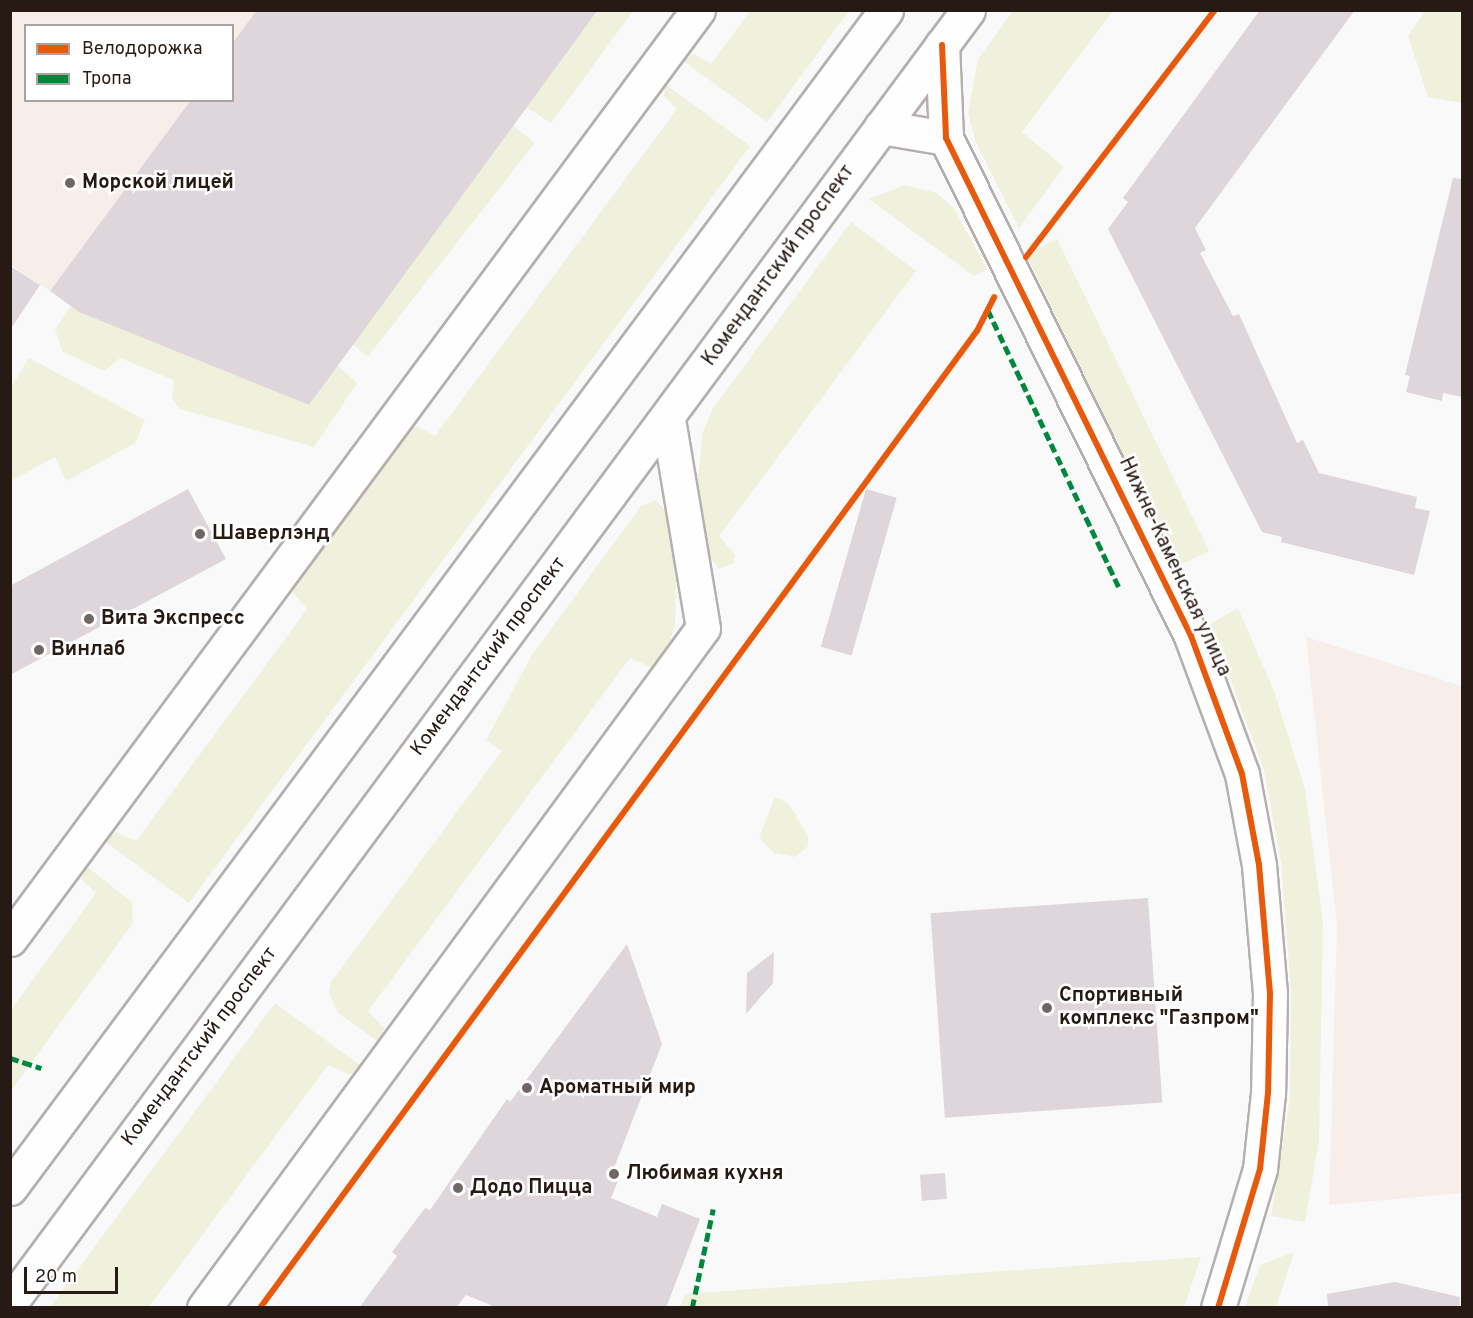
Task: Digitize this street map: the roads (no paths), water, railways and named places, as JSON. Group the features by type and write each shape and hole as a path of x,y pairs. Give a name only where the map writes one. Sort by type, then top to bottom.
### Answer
{"street":[{"path":"10,939 698,10"},
{"path":"10,1188 886,10"},
{"name":"Комендантский проспект","path":"10,1303 668,418 968,10"},
{"name":"Нижне-Каменская улица","path":"942,45 946,138 1191,636 1242,774 1259,865 1270,993 1268,1093 1260,1169 1218,1308"},
{"path":"881,127 946,138"},
{"path":"204,1308 703,628 668,418"}],"place":[{"name":"Морской лицей","path":"70,183"},
{"name":"Шаверлэнд","path":"200,534"},
{"name":"Вита Экспресс","path":"89,619"},
{"name":"Винлаб","path":"39,650"},
{"name":"Спортивный комплекс \"Газпром\"","path":"1047,1008"},
{"name":"Ароматный мир","path":"527,1088"},
{"name":"Любимая кухня","path":"614,1174"},
{"name":"Додо Пицца","path":"458,1188"}]}
